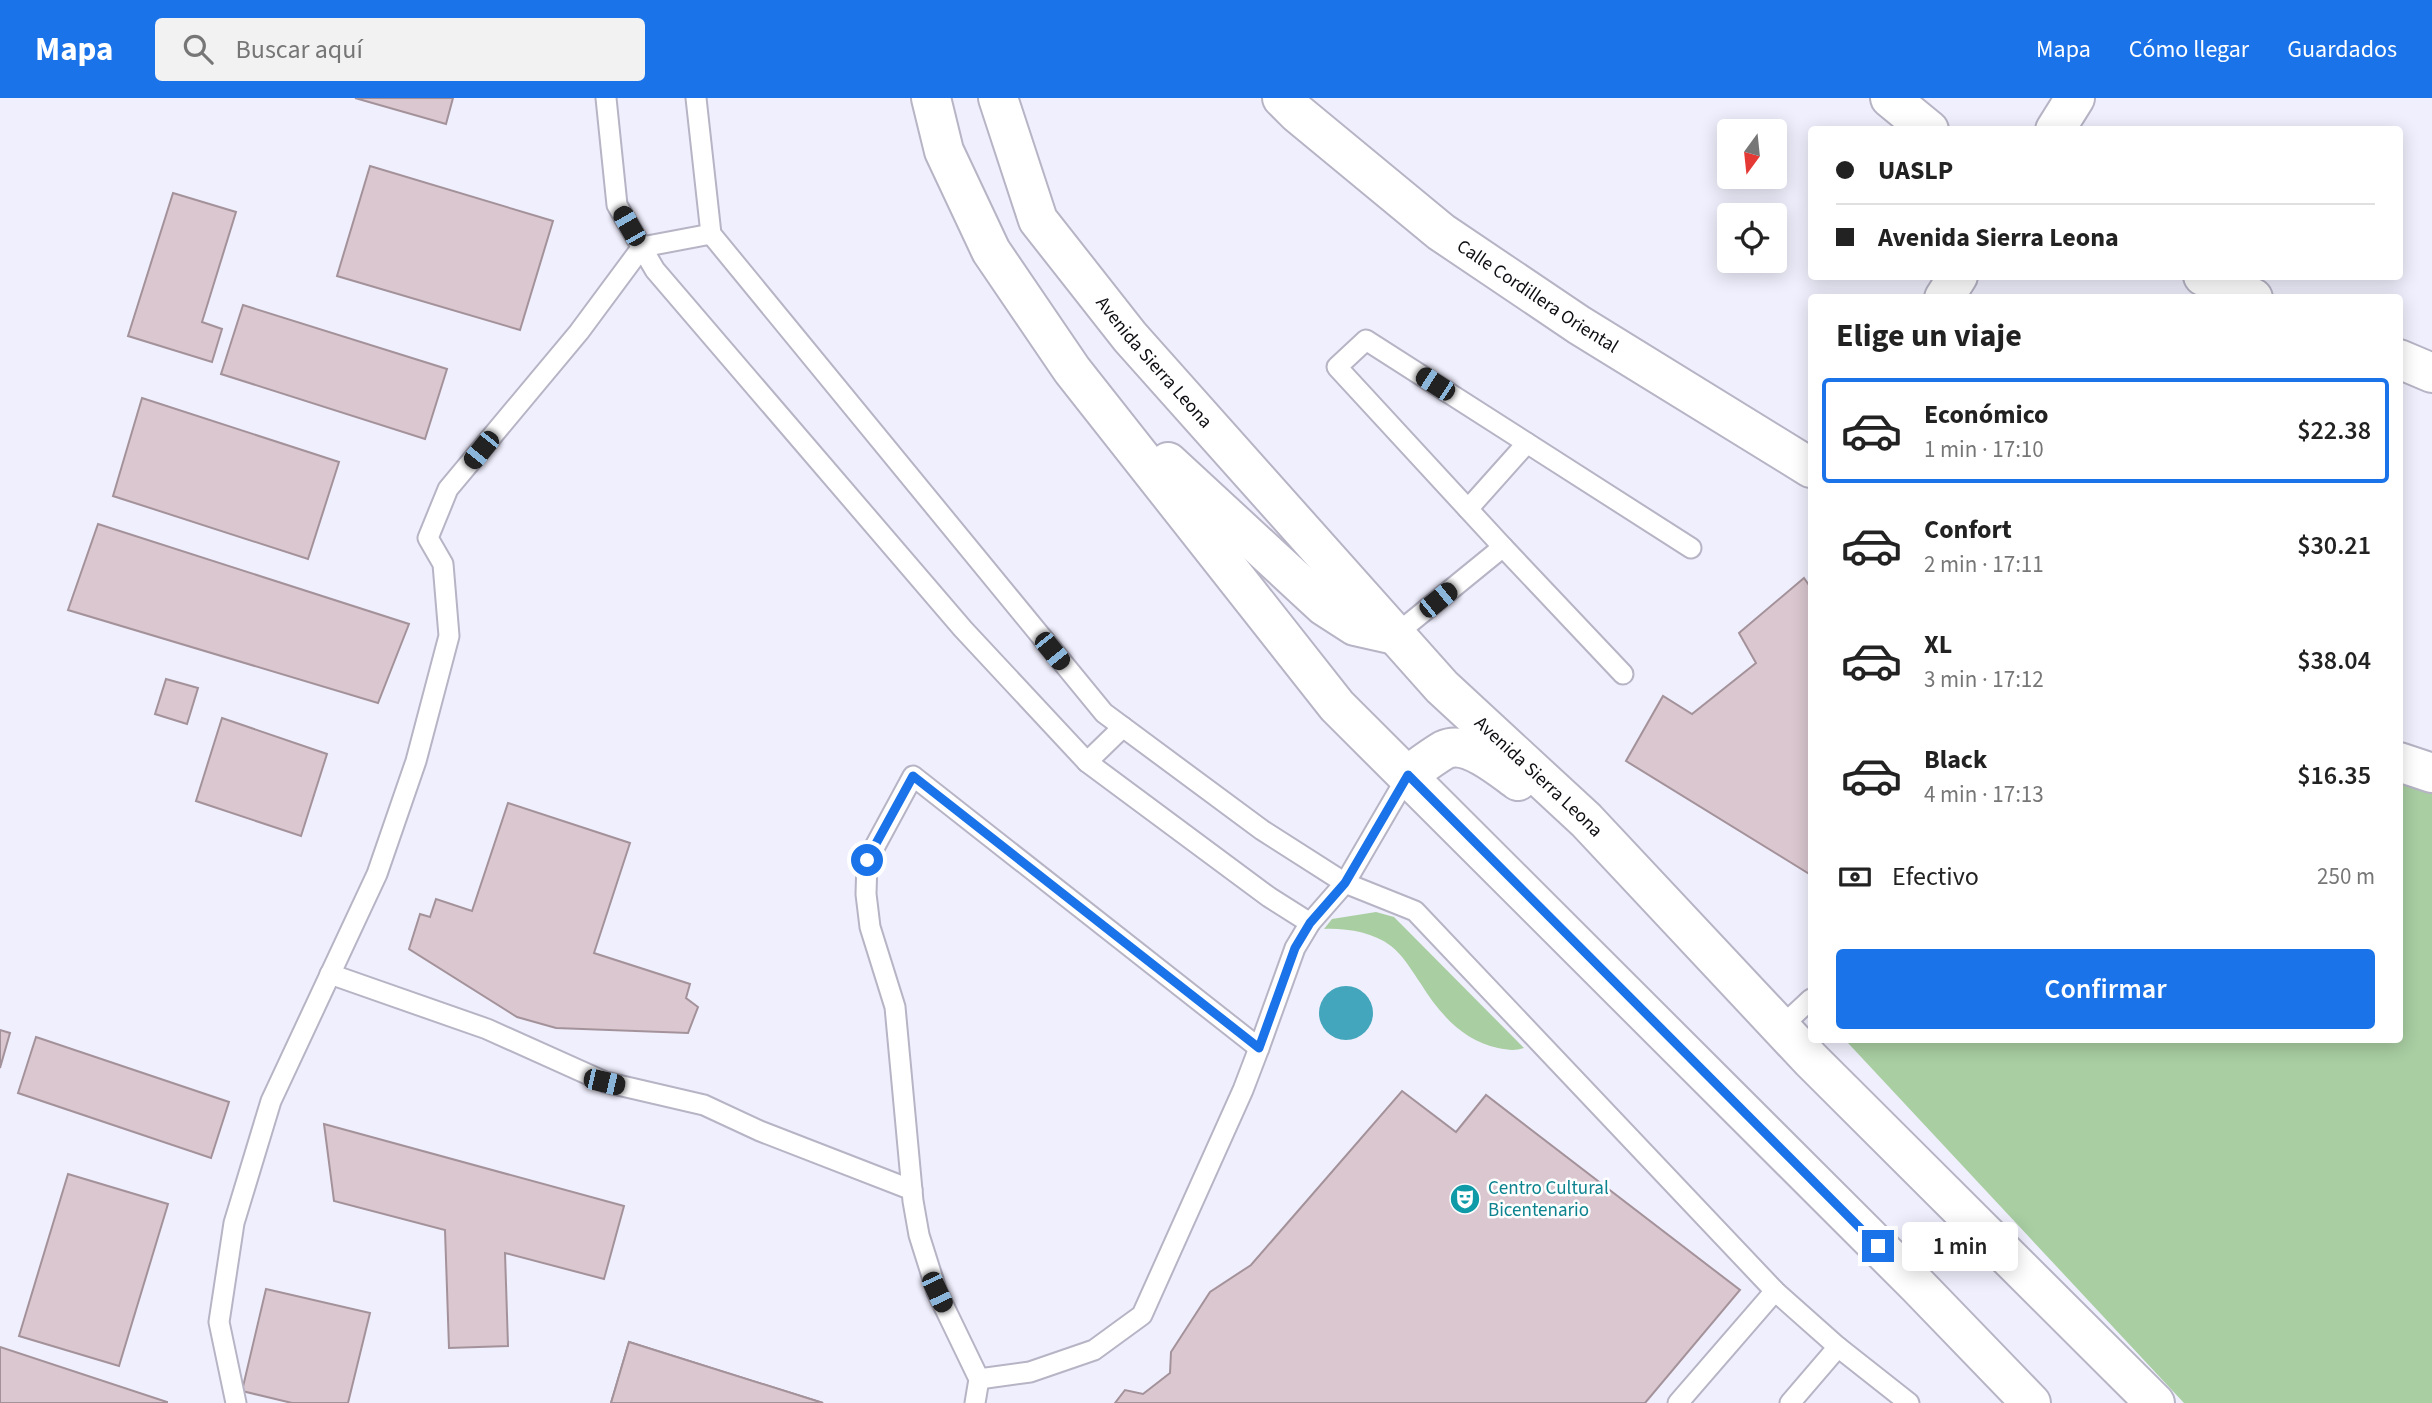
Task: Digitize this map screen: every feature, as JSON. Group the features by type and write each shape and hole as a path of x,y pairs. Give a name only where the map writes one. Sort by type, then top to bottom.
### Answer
{"main road":[{"path":"931,98 944,151 991,251 1082,382 1337,706 2031,1403"},
{"name":"Avenida Sierra Leona","path":"998,98 1038,220 1130,337 1442,687 1586,820 1781,1027 2155,1403"},
{"name":"Calle Cordillera Oriental","path":"1282,98 1307,122 1441,232 1579,325 1808,466"},
{"path":"1890,98 1924,126"},
{"path":"2058,126 2076,98"},
{"path":"2212,280 2244,294"},
{"path":"2403,361 2432,373"},
{"path":"1082,382 1324,606 1355,626 1395,635"},
{"path":"1408,775 1447,748 1462,749 1484,756 1545,801 1586,820"},
{"path":"2403,763 2432,773"}],"lane":[{"path":"606,98 617,205 655,270 945,608 1087,762 1269,897 1310,923"},
{"path":"696,98 711,234 1104,713 1262,830 1345,883 1415,911 1775,1291 1838,1347 1909,1403"},
{"path":"236,1403 219,1322 234,1223 271,1101 377,874 416,761 449,636 443,564 428,538 448,489 579,332 642,247 711,234"},
{"path":"1623,674 1337,367 1366,340 1691,548"},
{"path":"1468,509 1527,443"},
{"path":"1395,635 1503,547"},
{"path":"1087,762 1122,727"},
{"path":"979,1379 1030,1372 1094,1350 1142,1315 1243,1090 1295,948 1310,923 1345,883 1408,775"},
{"path":"975,1403 979,1379 937,1292 919,1235 912,1190 895,1007 870,927 866,894 867,860 913,776 1259,1048"},
{"path":"330,974 487,1029 604,1082 704,1105 760,1131 912,1190"},
{"path":"1781,1027 1808,1002"},
{"path":"1678,1403 1775,1291"},
{"path":"1790,1403 1838,1347"}],"green space":[{"path":"2403,772 2432,784 2432,1403 2184,1403 1848,1043 2403,1043"},
{"path":"1376,912 1394,917 1524,1048 1498,1048 1463,1032 1444,1015 1399,954 1384,941 1359,932 1324,929 1332,919"}],"water":[{"path":"1351,986 1361,990 1369,998 1373,1013 1369,1028 1361,1036 1341,1040 1331,1036 1323,1028 1319,1008 1323,998 1331,990"}],"building":[{"path":"355,98 453,98 446,124"},
{"path":"370,166 553,221 520,330 337,276"},
{"path":"173,193 236,212 202,322 222,329 212,362 128,336"},
{"path":"243,305 447,369 425,439 221,374"},
{"path":"142,398 339,462 308,559 113,496"},
{"path":"98,524 409,624 378,703 68,610"},
{"path":"1804,578 1808,584 1808,873 1626,761 1663,696 1692,714 1756,663 1739,633"},
{"path":"166,679 198,688 187,724 155,714"},
{"path":"222,718 327,754 301,836 196,801"},
{"path":"508,803 630,843 594,953 690,984 686,998 698,1007 688,1033 556,1028 517,1017 409,949 420,914 430,917 436,899 472,911"},
{"path":"0,1030 10,1033 0,1068"},
{"path":"36,1037 229,1102 211,1158 18,1093"},
{"name":"Centro Cultural Bicentenario","path":"1402,1091 1456,1132 1486,1095 1740,1290 1645,1403 1115,1403 1125,1390 1143,1394 1170,1373 1171,1352 1210,1292 1251,1265"},
{"path":"324,1124 624,1206 604,1279 505,1253 508,1346 449,1348 445,1230 334,1201"},
{"path":"68,1174 168,1204 119,1366 19,1336"},
{"path":"266,1289 370,1313 348,1403 292,1403 242,1391"},
{"path":"629,1342 823,1403 611,1403"},
{"path":"629,1342 823,1403 611,1403"},
{"path":"0,1347 167,1402 167,1403 0,1403"}],"place":[{"name":"Centro Cultural Bicentenario","path":"1465,1199"}],"route":[{"path":"867,860 913,776 1259,1048 1295,948 1310,923 1345,883 1408,775 1878,1246"}]}
